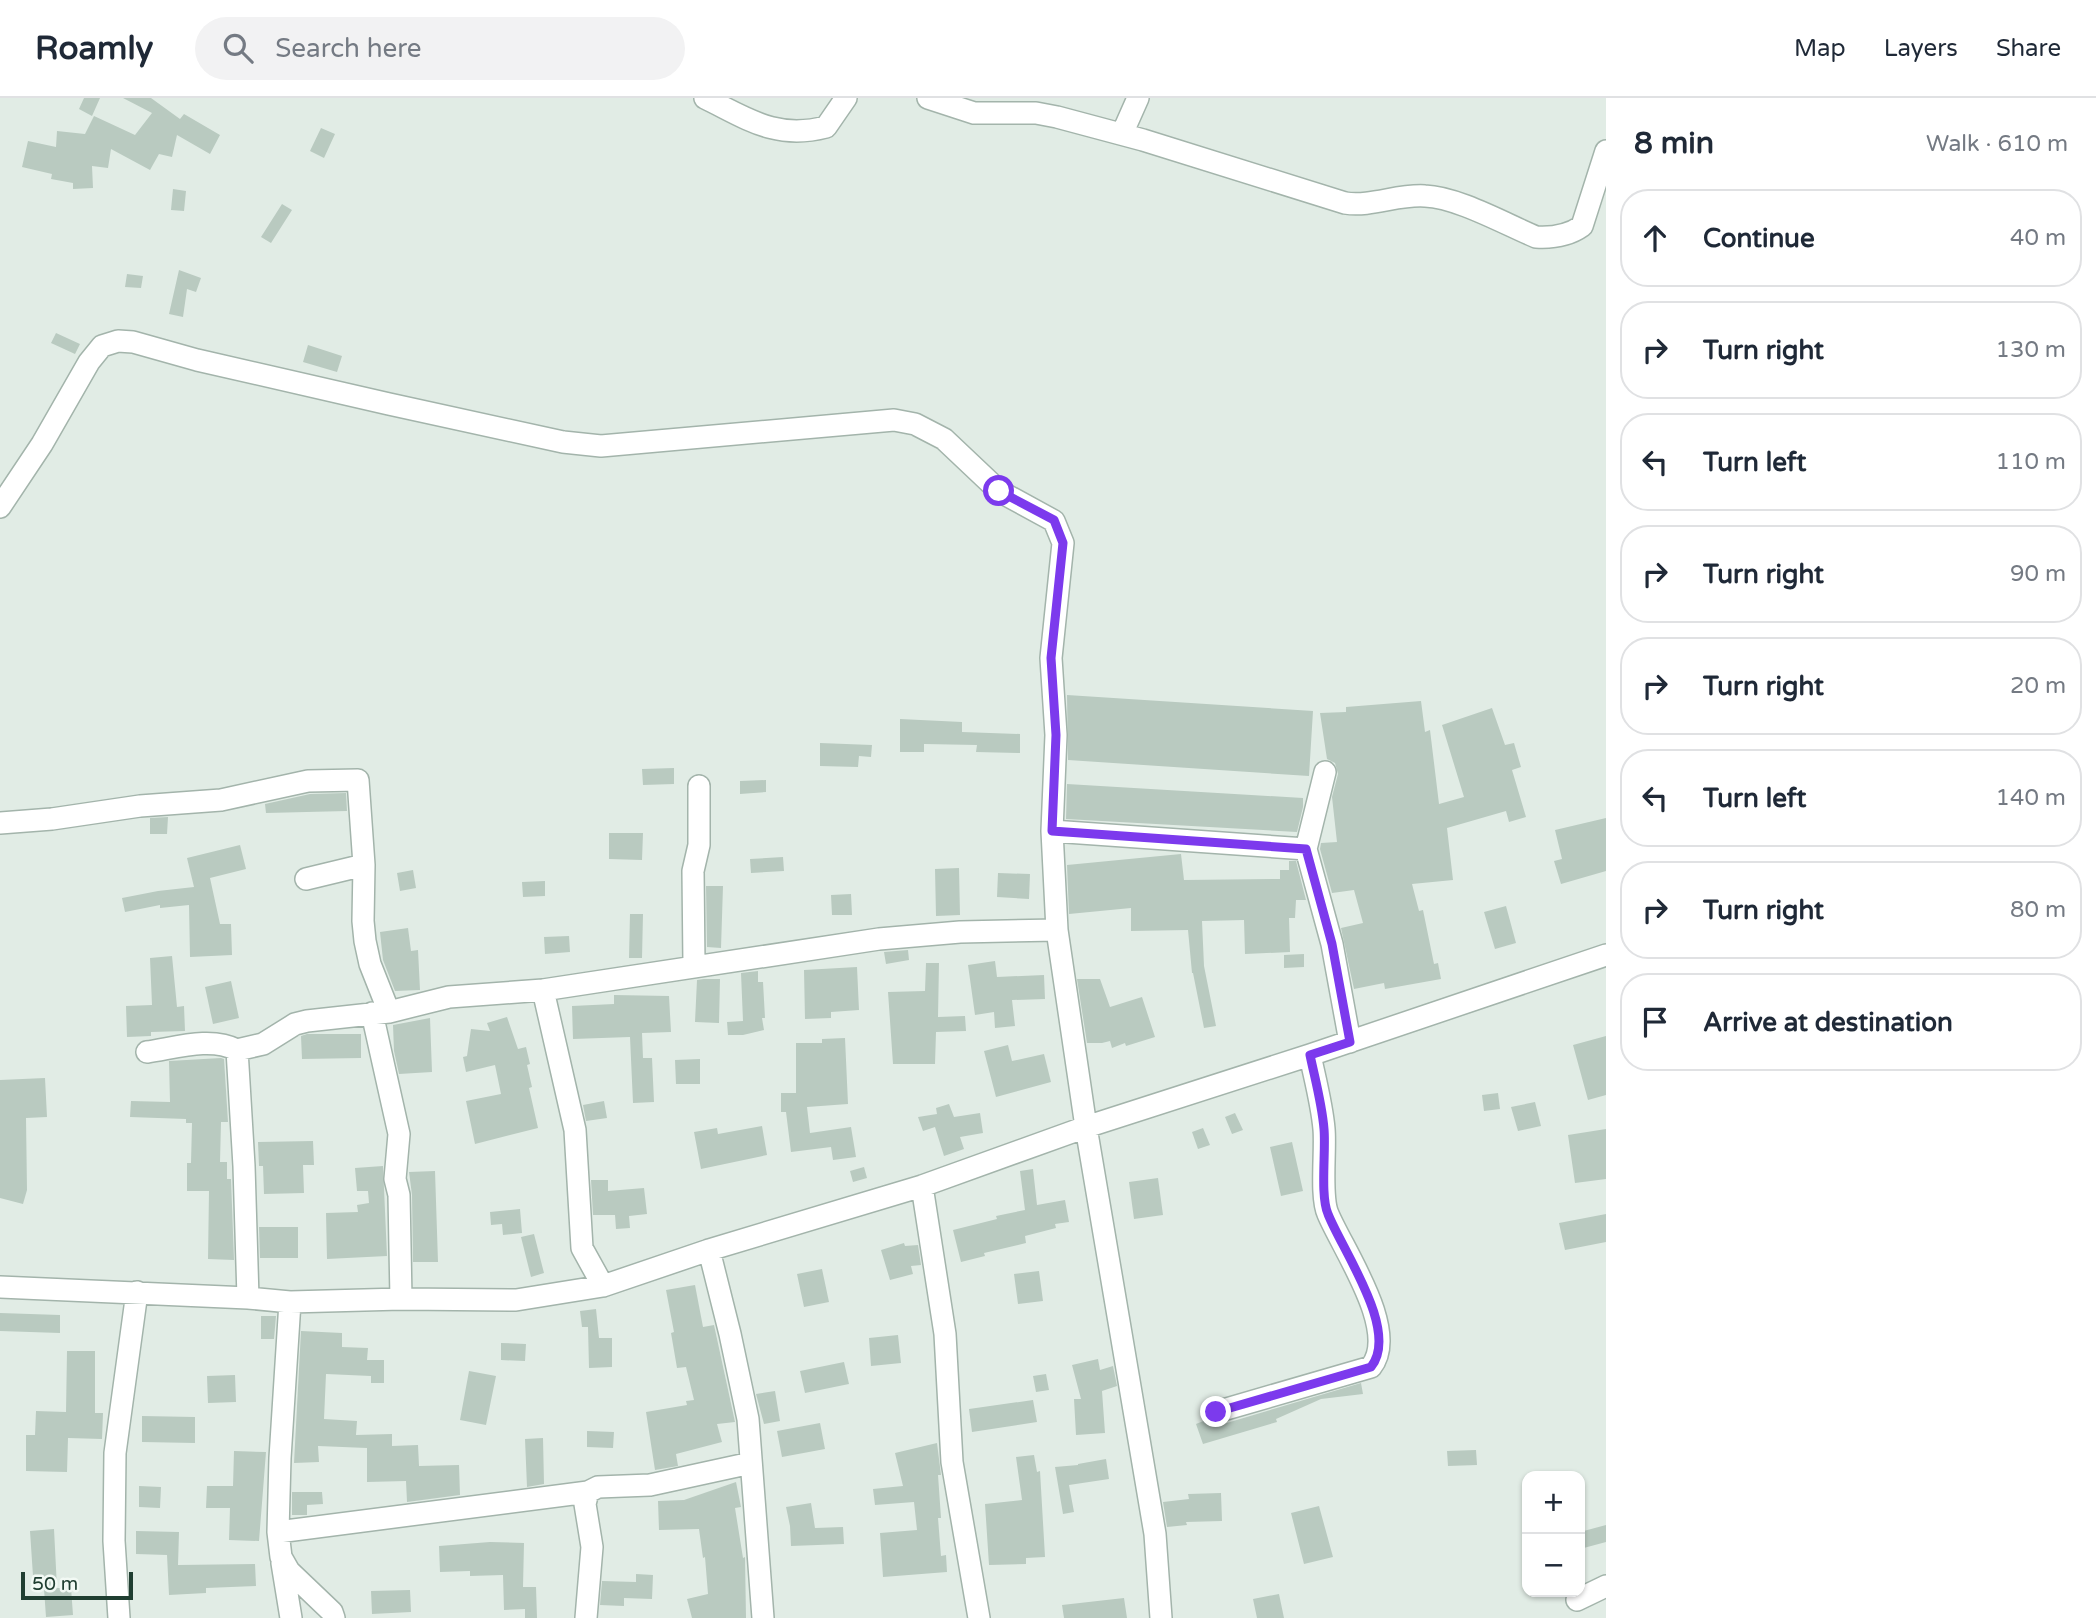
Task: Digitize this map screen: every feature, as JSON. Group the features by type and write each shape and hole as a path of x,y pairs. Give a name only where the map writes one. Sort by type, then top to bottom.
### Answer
{"street":[{"path":"705,98 780,132 826,127 846,98"},
{"path":"928,98 974,113 1036,113 1122,134 1345,203 1368,204 1415,196 1446,199 1536,237 1574,232 1582,226 1606,151"},
{"path":"1122,134 1138,98"},
{"path":"0,508 42,444 89,362 102,346 118,341 133,342 197,360 563,442 601,446 894,421 915,424 944,439 999,491 1054,520 1063,543 1051,658 1056,735 1052,831 1057,930 1086,1127 1155,1534 1161,1618"},
{"path":"1325,772 1306,849 1332,944 1350,1042"},
{"path":"0,822 52,819 140,806 221,800 308,781 358,780 364,865 365,941 381,1012 399,1134 395,1179 399,1195 401,1299"},
{"path":"694,965 693,871 699,845 699,786"},
{"path":"1052,831 1306,849"},
{"path":"306,879 364,865"},
{"path":"147,1052 208,1043 228,1045 237,1050 263,1044 295,1024 381,1012 449,997 543,990 879,939 960,932 1057,930"},
{"path":"0,1287 290,1302 516,1300 603,1286 709,1250 922,1186 1086,1127 1350,1042 1606,955"},
{"path":"543,990 575,1130 582,1248 603,1286"},
{"path":"237,1050 248,1298"},
{"path":"1216,1412 1371,1367 1377,1359 1379,1346 1375,1321 1363,1283 1326,1210 1324,1127 1310,1055"},
{"path":"922,1186 944,1334 952,1462 979,1618"},
{"path":"709,1250 748,1419 763,1618"},
{"path":"119,1618 114,1541 115,1453 137,1292"},
{"path":"290,1302 278,1532 291,1618"},
{"path":"278,1532 588,1492 598,1487 650,1485 751,1462"},
{"path":"586,1618 592,1547 585,1504 588,1492"},
{"path":"281,1557 289,1571 332,1612 334,1618"},
{"path":"1577,1600 1606,1586"}],"building":[{"path":"84,98 100,98 92,116 79,109"},
{"path":"123,98 151,98 180,119 184,114 220,135 210,154 177,135 172,157 159,154 150,170 111,149 108,168 92,166 93,188 73,189 73,183 51,179 52,174 22,167 28,141 56,147 57,131 85,134 94,116 135,135 152,113"},
{"path":"321,128 335,134 324,158 310,151"},
{"path":"173,189 186,191 184,211 171,210"},
{"path":"282,204 292,210 271,243 261,237"},
{"path":"179,270 201,278 196,292 187,289 183,317 169,314"},
{"path":"127,274 143,276 141,288 125,287"},
{"path":"56,333 80,344 75,354 51,343"},
{"path":"308,345 342,356 337,372 303,362"},
{"path":"1067,695 1313,711 1309,776 1068,760"},
{"path":"1421,701 1425,732 1430,730 1439,804 1464,797 1442,725 1492,708 1505,745 1514,743 1521,767 1512,770 1526,817 1509,822 1506,811 1447,828 1453,880 1412,884 1419,911 1423,910 1434,964 1438,963 1441,979 1385,989 1384,983 1354,989 1341,928 1363,923 1354,890 1332,893 1320,849 1321,843 1337,842 1332,797 1338,774 1335,763 1327,759 1320,713 1346,712 1346,707"},
{"path":"900,719 962,722 962,732 1020,734 1020,753 976,752 977,745 924,744 924,752 900,752"},
{"path":"820,743 872,745 871,757 859,756 858,767 820,766"},
{"path":"674,768 674,784 643,785 642,769"},
{"path":"766,780 766,792 740,794 740,781"},
{"path":"1067,784 1303,798 1303,807 1297,832 1066,819"},
{"path":"346,793 347,811 266,813 265,804 310,794"},
{"path":"168,817 167,834 150,834 150,818"},
{"path":"1606,818 1606,871 1561,884 1554,861 1562,859 1555,830"},
{"path":"609,833 643,833 642,860 609,859"},
{"path":"240,845 246,869 210,878 220,924 231,924 232,955 190,957 189,905 160,908 160,905 125,912 122,898 194,887 187,858"},
{"path":"1181,854 1184,880 1280,879 1280,870 1289,870 1289,861 1296,861 1306,900 1296,900 1295,918 1289,918 1290,952 1245,954 1244,920 1202,921 1204,966 1216,1026 1204,1028 1192,973 1188,930 1131,931 1131,908 1069,914 1067,865"},
{"path":"783,857 784,871 751,873 750,859"},
{"path":"959,868 960,915 936,916 935,869"},
{"path":"413,870 416,888 400,891 397,873"},
{"path":"998,873 1030,874 1029,899 997,897"},
{"path":"545,881 545,896 523,897 522,882"},
{"path":"706,886 723,886 721,948 707,947"},
{"path":"851,894 852,915 832,915 831,895"},
{"path":"1506,906 1516,943 1495,949 1484,912"},
{"path":"630,914 643,914 642,958 629,958"},
{"path":"408,928 411,951 418,950 420,990 395,991 383,960 380,932"},
{"path":"569,936 570,952 545,954 544,937"},
{"path":"908,950 909,960 886,964 884,952"},
{"path":"1304,954 1304,967 1284,968 1284,955"},
{"path":"172,956 177,1007 184,1006 185,1031 151,1032 151,1036 127,1037 126,1006 152,1005 150,958"},
{"path":"995,961 997,977 1044,975 1045,999 1012,1000 1015,1026 995,1028 994,1012 975,1015 968,965"},
{"path":"926,963 939,963 938,1017 965,1016 966,1031 936,1032 935,1064 893,1064 888,992 925,991"},
{"path":"857,967 859,1010 831,1012 831,1018 805,1019 804,970"},
{"path":"758,971 758,982 763,982 764,1030 728,1035 727,1022 743,1021 741,973"},
{"path":"720,979 719,1023 695,1022 697,980"},
{"path":"1077,979 1100,979 1110,1007 1142,997 1155,1037 1112,1048 1110,1041 1087,1043"},
{"path":"231,981 239,1018 213,1024 205,987"},
{"path":"614,995 669,996 671,1032 642,1033 643,1058 652,1058 654,1102 633,1103 630,1037 573,1039 572,1006 614,1004"},
{"path":"507,1017 518,1049 526,1047 532,1087 529,1088 538,1128 475,1144 466,1101 501,1094 495,1065 466,1072 463,1057 467,1056 471,1029 490,1031 487,1023"},
{"path":"430,1018 432,1072 399,1074 394,1051 393,1025"},
{"path":"361,1034 361,1058 302,1059 301,1036"},
{"path":"1606,1036 1606,1095 1588,1100 1573,1045"},
{"path":"845,1038 848,1104 807,1107 810,1133 851,1127 856,1157 833,1160 831,1147 791,1152 786,1112 781,1112 781,1093 796,1093 796,1043 822,1043 822,1039"},
{"path":"1008,1045 1012,1061 1044,1054 1051,1082 996,1097 984,1051"},
{"path":"224,1059 228,1122 221,1122 220,1162 227,1162 227,1179 231,1179 234,1260 208,1259 209,1191 187,1191 192,1123 186,1123 186,1119 130,1117 131,1101 170,1102 169,1061"},
{"path":"700,1059 700,1084 676,1084 675,1060"},
{"path":"45,1078 47,1117 26,1118 27,1190 23,1204 0,1198 0,1080"},
{"path":"1498,1093 1500,1109 1484,1111 1482,1095"},
{"path":"604,1101 607,1118 586,1121 583,1105"},
{"path":"1535,1102 1541,1126 1518,1131 1511,1107"},
{"path":"949,1104 954,1117 980,1113 983,1133 960,1137 964,1149 944,1156 935,1127 923,1131 918,1117 937,1114 936,1108"},
{"path":"1235,1113 1243,1130 1232,1134 1225,1117"},
{"path":"762,1126 767,1155 701,1169 694,1132 717,1128 718,1134"},
{"path":"1203,1128 1210,1145 1198,1149 1192,1132"},
{"path":"1606,1129 1606,1179 1575,1183 1568,1135"},
{"path":"313,1141 314,1165 303,1165 304,1193 264,1194 263,1166 259,1166 258,1142"},
{"path":"1292,1142 1303,1191 1281,1196 1270,1147"},
{"path":"383,1166 387,1256 327,1259 326,1213 358,1212 357,1205 369,1203 368,1191 357,1191 355,1168"},
{"path":"864,1167 867,1178 853,1182 850,1171"},
{"path":"1033,1169 1037,1205 1065,1200 1069,1222 1055,1224 1056,1228 1025,1236 1026,1243 984,1253 985,1256 961,1262 953,1230 1025,1210 1020,1171"},
{"path":"435,1171 438,1262 413,1262 409,1172"},
{"path":"1158,1178 1163,1215 1134,1219 1129,1182"},
{"path":"591,1180 608,1180 608,1191 644,1188 647,1214 629,1216 630,1228 616,1229 615,1215 593,1215"},
{"path":"520,1209 522,1233 503,1235 502,1224 491,1225 490,1212"},
{"path":"1606,1214 1606,1242 1565,1250 1559,1223"},
{"path":"259,1227 298,1227 298,1258 260,1258"},
{"path":"534,1234 544,1273 531,1277 521,1237"},
{"path":"904,1243 905,1246 918,1245 921,1265 911,1266 913,1274 890,1280 881,1250"},
{"path":"822,1269 829,1302 804,1307 797,1274"},
{"path":"1039,1271 1043,1301 1018,1304 1014,1274"},
{"path":"695,1285 703,1327 714,1325 735,1422 717,1424 722,1442 676,1454 678,1466 655,1470 646,1412 687,1405 686,1401 694,1400 686,1367 677,1368 666,1290"},
{"path":"596,1309 599,1338 612,1338 612,1367 589,1368 588,1327 582,1327 580,1311"},
{"path":"0,1313 60,1315 60,1333 0,1331"},
{"path":"261,1316 276,1316 274,1339 261,1339"},
{"path":"301,1331 342,1333 342,1347 368,1348 367,1360 384,1360 384,1383 371,1383 371,1376 326,1374 324,1419 357,1421 356,1435 392,1434 392,1446 418,1445 419,1466 459,1465 460,1495 407,1502 406,1481 367,1482 367,1448 318,1446 319,1462 294,1463"},
{"path":"898,1335 901,1363 871,1366 869,1338"},
{"path":"501,1343 526,1344 525,1361 501,1360"},
{"path":"67,1351 95,1351 95,1413 103,1413 102,1439 68,1438 67,1472 26,1471 26,1435 35,1435 36,1411 66,1412"},
{"path":"1098,1359 1100,1370 1113,1366 1117,1386 1102,1391 1105,1433 1076,1435 1074,1399 1081,1399 1072,1365"},
{"path":"844,1362 849,1384 805,1393 800,1371"},
{"path":"469,1371 496,1376 486,1425 460,1420"},
{"path":"1046,1374 1049,1390 1036,1392 1033,1376"},
{"path":"235,1375 236,1402 208,1403 207,1376"},
{"path":"1361,1383 1363,1394 1321,1399 1276,1419 1277,1422 1203,1444 1196,1424 1206,1420 1220,1425"},
{"path":"775,1391 780,1421 764,1424 756,1394"},
{"path":"1033,1400 1037,1422 972,1432 969,1409"},
{"path":"142,1416 195,1417 195,1443 142,1442"},
{"path":"820,1423 825,1449 782,1457 777,1431"},
{"path":"587,1431 614,1432 613,1448 587,1447"},
{"path":"543,1438 544,1484 527,1487 525,1439"},
{"path":"937,1443 941,1475 938,1475 941,1518 938,1518 941,1556 946,1555 947,1572 883,1577 880,1533 917,1530 914,1502 875,1505 873,1489 903,1486 895,1453"},
{"path":"1476,1450 1477,1465 1448,1466 1447,1451"},
{"path":"234,1451 266,1452 259,1541 229,1540 230,1508 206,1508 207,1486 233,1486"},
{"path":"1034,1455 1037,1472 1040,1471 1045,1557 1026,1558 1026,1564 989,1565 985,1504 1022,1500 1016,1457"},
{"path":"1106,1459 1109,1479 1069,1485 1074,1512 1063,1514 1055,1467"},
{"path":"736,1482 741,1507 735,1508 743,1558 745,1557 746,1618 692,1618 687,1599 708,1594 705,1557 703,1558 699,1529 659,1530 658,1501 684,1500"},
{"path":"139,1486 161,1487 160,1508 139,1507"},
{"path":"292,1492 322,1492 323,1504 307,1505 307,1515 292,1515"},
{"path":"1221,1493 1222,1521 1186,1522 1187,1525 1167,1527 1163,1502 1189,1499 1188,1494"},
{"path":"811,1503 815,1528 843,1527 844,1544 791,1546 786,1507"},
{"path":"1319,1506 1333,1557 1304,1564 1291,1513"},
{"path":"1606,1525 1606,1542 1585,1548 1585,1531"},
{"path":"54,1529 57,1588 71,1588 73,1615 46,1617 43,1575 33,1576 30,1531"},
{"path":"136,1531 179,1532 178,1565 255,1564 256,1586 206,1588 206,1593 169,1595 167,1555 136,1554"},
{"path":"490,1542 524,1543 523,1587 536,1587 537,1618 525,1618 525,1609 504,1610 503,1575 470,1576 470,1571 440,1572 439,1546"},
{"path":"636,1574 653,1575 652,1599 624,1598 624,1606 600,1605 602,1581 636,1582"},
{"path":"410,1590 411,1612 372,1614 371,1591"},
{"path":"1279,1594 1284,1618 1257,1618 1253,1599"},
{"path":"1124,1598 1127,1618 1064,1618 1062,1605"}],"route":[{"path":"999,491 1054,520 1063,543 1051,658 1056,735 1052,831 1306,849 1332,944 1350,1042 1310,1055 1324,1127 1326,1210 1363,1283 1375,1321 1379,1346 1377,1359 1371,1367 1216,1412"}]}
